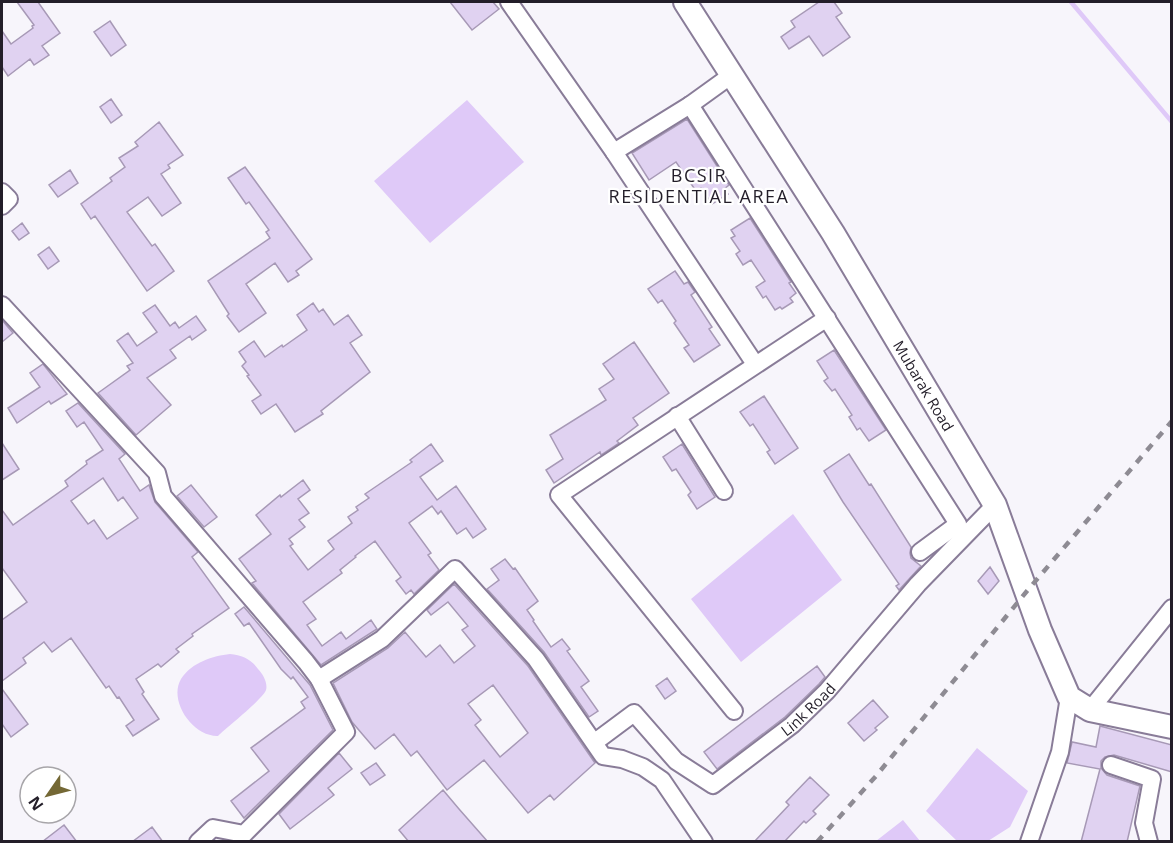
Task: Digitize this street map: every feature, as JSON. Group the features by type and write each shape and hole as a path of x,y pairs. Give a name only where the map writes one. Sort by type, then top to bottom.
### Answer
{"street":[{"path":"509,2 614,152 755,364"},
{"name":"Mubarak Road","path":"685,2 834,234 995,505 1040,630 1069,697"},
{"path":"614,152 690,105 733,74"},
{"path":"690,105 958,524 920,552"},
{"path":"2,192 9,199 2,206"},
{"path":"2,305 157,472 163,496 319,679 346,732 244,834 213,828 198,842"},
{"path":"734,711 559,495 827,318"},
{"path":"677,416 724,492"},
{"name":"Link Road","path":"595,742 634,713 676,761 712,785 792,725 827,691 918,584 995,505"},
{"path":"319,679 382,639 455,569 537,659 603,756 622,759 643,767 662,780 704,842"},
{"path":"1090,710 1172,608"},
{"path":"1029,842 1060,752 1069,697 1090,710 1172,727"},
{"path":"1111,765 1152,778 1144,823 1149,842"}],"shaded area":[{"path":"467,100 524,162 430,243 374,181"},
{"path":"793,514 842,580 741,662 691,599"},
{"path":"230,654 249,660 260,671 266,684 266,690 252,706 218,736 209,735 200,731 185,716 180,707 178,688 181,679 197,664 210,658"},
{"path":"977,748 1028,791 1010,827 988,841 957,841 926,811"},
{"path":"903,820 920,841 876,841"}],"building":[{"path":"17,2 38,2 60,33 42,46 49,55 34,65 30,59 8,76 2,67 2,31 11,44 34,25"},
{"path":"450,2 493,2 499,9 472,30"},
{"path":"819,2 834,2 842,13 836,17 850,37 823,56 809,36 789,49 781,37 795,27 791,21"},
{"path":"110,21 126,45 111,56 94,32"},
{"path":"111,99 122,115 111,123 100,107"},
{"path":"687,119 729,185 724,189 728,194 712,204 701,188 696,191 676,162 649,180 632,153"},
{"path":"159,122 183,155 168,165 170,168 161,174 181,203 162,216 148,197 127,212 152,246 155,244 174,271 147,291 95,216 91,219 81,204 112,181 110,178 125,167 119,158 138,146 135,142"},
{"path":"245,167 312,259 296,271 299,275 288,282 275,263 246,284 266,313 239,332 227,316 229,314 208,281 270,238 266,232 269,230 249,202 246,204 228,178"},
{"path":"70,170 78,183 58,197 49,185"},
{"path":"750,218 796,293 790,298 793,302 782,309 780,307 775,310 766,296 763,298 756,287 765,281 751,260 743,265 736,254 740,251 731,238 735,236 731,230"},
{"path":"22,223 29,233 19,240 12,231"},
{"path":"49,247 59,261 48,269 38,255"},
{"path":"675,271 684,284 688,282 695,292 691,295 712,327 709,329 720,345 694,362 684,348 689,345 674,323 676,321 662,300 658,303 648,289"},
{"path":"313,303 319,312 323,309 334,325 348,315 362,335 350,343 370,372 321,411 323,414 295,432 276,404 261,414 252,401 261,395 247,376 249,375 242,366 246,362 239,352 254,341 265,357 282,345 283,347 307,330 297,315"},
{"path":"155,305 170,326 175,322 179,328 196,316 206,330 192,340 190,336 170,350 176,358 147,378 171,405 136,435 98,393 130,370 127,366 133,363 117,341 128,333 137,346 157,332 143,313"},
{"path":"2,320 13,333 2,342"},
{"path":"634,342 669,393 633,418 638,425 617,441 619,443 601,455 600,452 554,483 546,470 563,459 550,435 606,400 599,389 614,379 603,364"},
{"path":"834,350 886,430 869,441 860,428 857,430 849,417 852,415 835,389 832,391 824,381 828,378 817,361"},
{"path":"43,364 67,394 51,404 49,401 17,423 8,408 40,387 30,373"},
{"path":"764,396 798,448 775,464 767,452 770,450 753,424 750,426 740,412"},
{"path":"78,403 125,454 119,459 140,491 149,485 155,502 198,552 192,557 229,608 192,634 193,636 176,649 179,652 161,667 158,664 136,679 144,692 142,694 159,719 133,736 126,726 134,720 119,697 117,698 109,686 106,688 71,638 52,652 44,642 23,658 26,663 2,681 2,620 27,602 2,568 2,510 13,525 68,486 65,481 87,464 86,461 103,450 84,422 77,427 66,411","holes":["103,478 118,501 123,497 138,518 107,539 94,520 88,524 71,501"]},
{"path":"2,443 19,469 2,480"},
{"path":"431,444 443,461 420,477 437,500 456,486 486,529 473,538 466,528 457,534 441,511 438,514 432,506 409,523 431,553 428,555 439,570 414,594 411,590 406,594 396,581 401,577 375,541 355,556 340,570 342,573 303,602 316,619 307,625 322,646 341,632 346,639 371,620 377,629 321,665 252,583 256,581 239,559 271,534 256,515 303,480 310,490 298,499 309,513 299,520 305,527 289,539 293,544 290,546 308,570 334,549 328,541 352,523 348,517 358,510 356,507 369,498 365,494 412,462 410,460"},
{"path":"682,444 715,497 697,509 688,495 691,492 676,469 672,471 663,457"},
{"path":"849,454 911,547 911,558 921,566 899,590 896,586 899,584 824,471"},
{"path":"191,485 217,517 204,527 177,496"},
{"path":"505,559 513,569 515,568 538,601 527,610 533,621 551,647 562,639 570,649 567,651 589,681 581,687 598,711 589,717 544,652 487,589 499,580 491,569"},
{"path":"990,567 999,581 988,594 978,581"},
{"path":"454,584 528,666 595,763 554,800 550,795 528,813 484,760 447,790 417,751 411,756 394,734 375,749 352,722 333,683 388,648 405,632 426,657 440,645 454,663 475,646 462,630 468,626 448,602 431,615 427,610","holes":["493,685 528,733 500,757 475,725 481,720 468,704"]},
{"path":"244,607 310,685 333,730 244,818 231,801 269,771 251,748 305,708 301,702 308,697 293,677 291,679 281,669 249,623 244,626 235,614"},
{"path":"817,666 825,677 819,684 785,717 717,769 704,752"},
{"path":"667,678 676,691 665,699 656,686"},
{"path":"2,689 28,724 11,737 2,724"},
{"path":"873,700 888,717 864,741 848,723"},
{"path":"1100,726 1172,745 1172,772 1114,755 1105,757 1101,761 1101,768 1107,775 1140,786 1127,842 1081,842 1100,769 1067,763 1072,742 1096,747"},
{"path":"339,753 352,769 328,788 334,795 290,829 279,814"},
{"path":"376,763 385,775 370,785 361,773"},
{"path":"810,777 829,795 813,811 816,814 806,823 804,821 784,842 754,842 789,805 786,802"},
{"path":"443,790 488,842 409,842 399,830"},
{"path":"64,825 77,842 42,842"},
{"path":"152,827 163,842 132,842"}],"waterway":[{"path":"1071,2 1172,122"}],"railway":[{"path":"817,842 876,776 1027,591 1172,421"}],"district":[{"name":"BCSIR RESIDENTIAL AREA","path":"699,186"}]}
